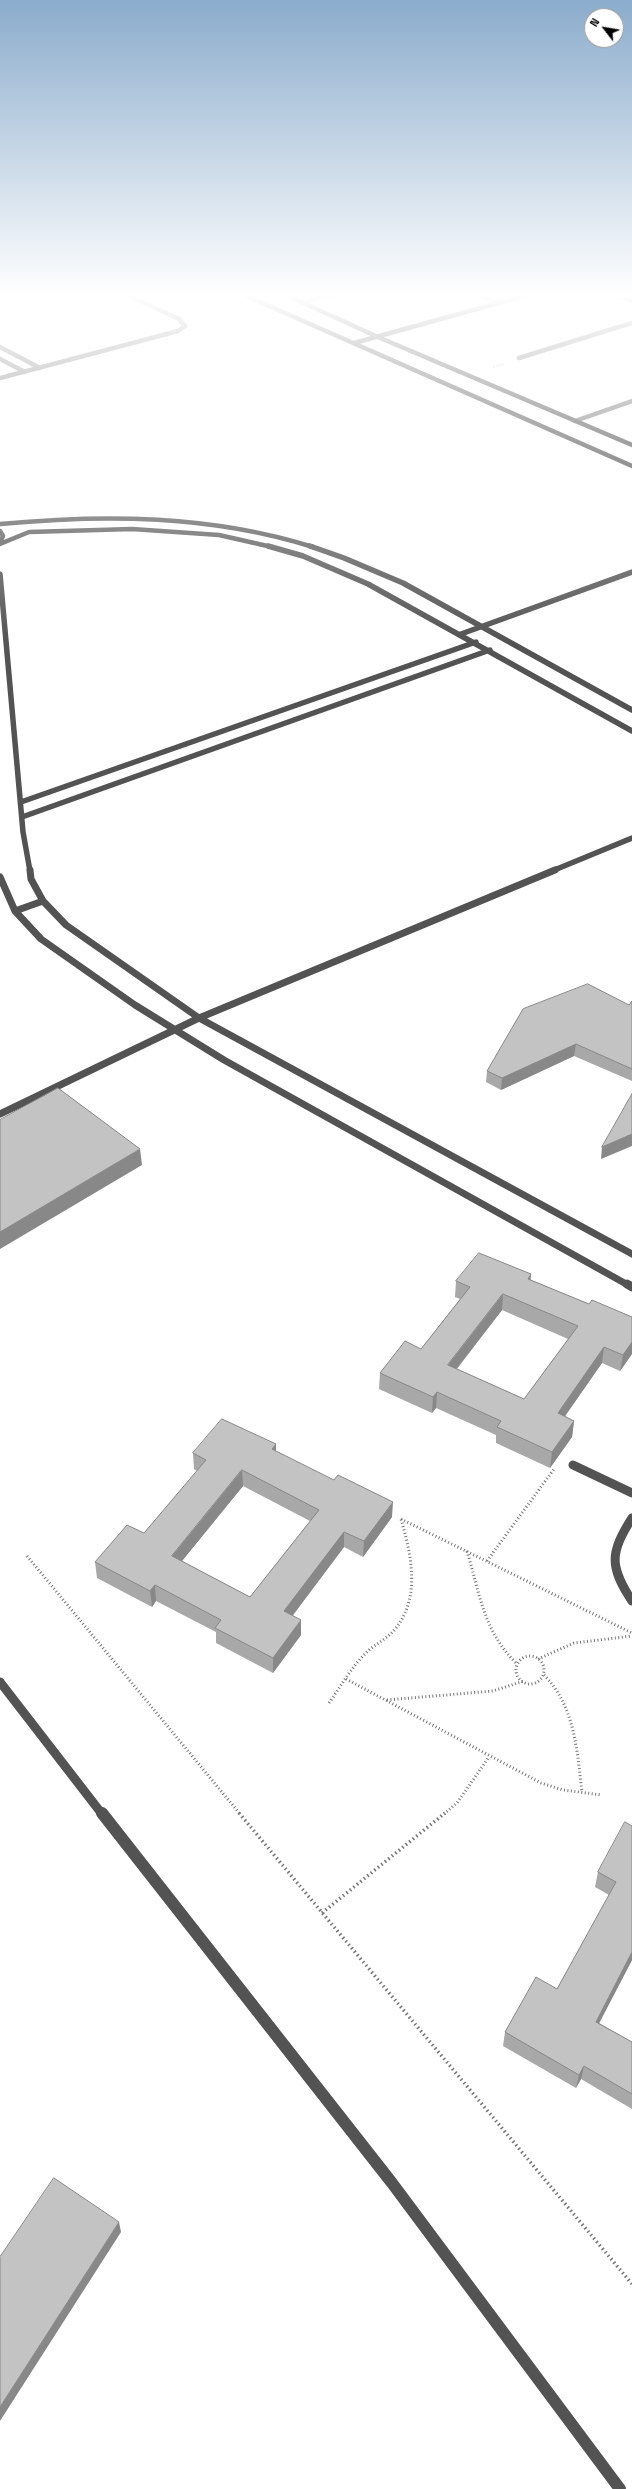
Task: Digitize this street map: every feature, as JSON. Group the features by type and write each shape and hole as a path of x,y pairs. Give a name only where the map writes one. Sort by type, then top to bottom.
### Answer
{"main road":[{"path":"506,410 632,466"},
{"path":"550,410 632,445"}],"street":[{"path":"575,421 606,410"},
{"path":"0,524 86,517 183,520 262,532 318,548 393,578 632,710"},
{"path":"0,543 29,532 86,529 177,531 252,542 304,556 339,570 476,642 632,731"},
{"path":"0,531 3,536 0,543"},
{"path":"461,634 632,572"},
{"path":"0,574 22,816 31,879 43,901 66,925 199,1018 632,1254"},
{"path":"21,802 476,642"},
{"path":"22,816 490,650"},
{"path":"0,1114 199,1018 632,838"},
{"path":"0,877 14,911 41,939 174,1030 632,1287"},
{"path":"14,911 43,901"},
{"path":"573,1465 632,1493"},
{"path":"632,1518 620,1536 612,1556 615,1577 632,1601"},
{"path":"0,1682 302,2067 548,2388 620,2489"}],"path":[{"path":"487,1561 554,1469"},
{"path":"329,1703 362,1656 395,1629 408,1605 412,1586 411,1564 401,1519 632,1633"},
{"path":"467,1551 486,1624 502,1649 516,1663"},
{"path":"27,1556 322,1913 632,2284"},
{"path":"524,1681 515,1672 516,1663 519,1660 528,1657 538,1659 574,1643 632,1636"},
{"path":"385,1700 478,1693 500,1690 524,1681 538,1681 544,1675 544,1667 538,1659"},
{"path":"544,1675 554,1682 565,1707 574,1737 582,1792"},
{"path":"346,1679 489,1757 541,1783 563,1790 602,1795"},
{"path":"322,1913 457,1803 489,1757"}],"building":[{"path":"588,984 629,1005 632,1001 632,1069 576,1044 502,1078 487,1071 523,1009"},
{"path":"58,1088 140,1149 0,1232 0,1120"},
{"path":"632,1094 632,1134 602,1147"},
{"path":"479,1253 531,1274 528,1279 589,1304 592,1300 632,1317 632,1342 623,1355 604,1347 558,1413 574,1421 552,1452 497,1427 501,1421 437,1392 433,1397 380,1373 405,1341 421,1349 470,1287 456,1281","holes":["503,1294 578,1326 524,1399 448,1365"]},
{"path":"222,1419 276,1444 272,1449 334,1480 338,1475 393,1502 364,1541 344,1532 284,1611 301,1620 273,1658 215,1628 221,1620 155,1585 150,1591 95,1562 127,1525 144,1533 206,1460 193,1453","holes":["242,1470 319,1510 250,1597 172,1556"]},
{"path":"625,1822 632,1826 632,1952 596,2022 632,2042 632,2094 584,2066 579,2075 505,2032 536,1977 557,1989 616,1882 598,1872"},
{"path":"54,2178 119,2222 0,2407 0,2257"}]}
